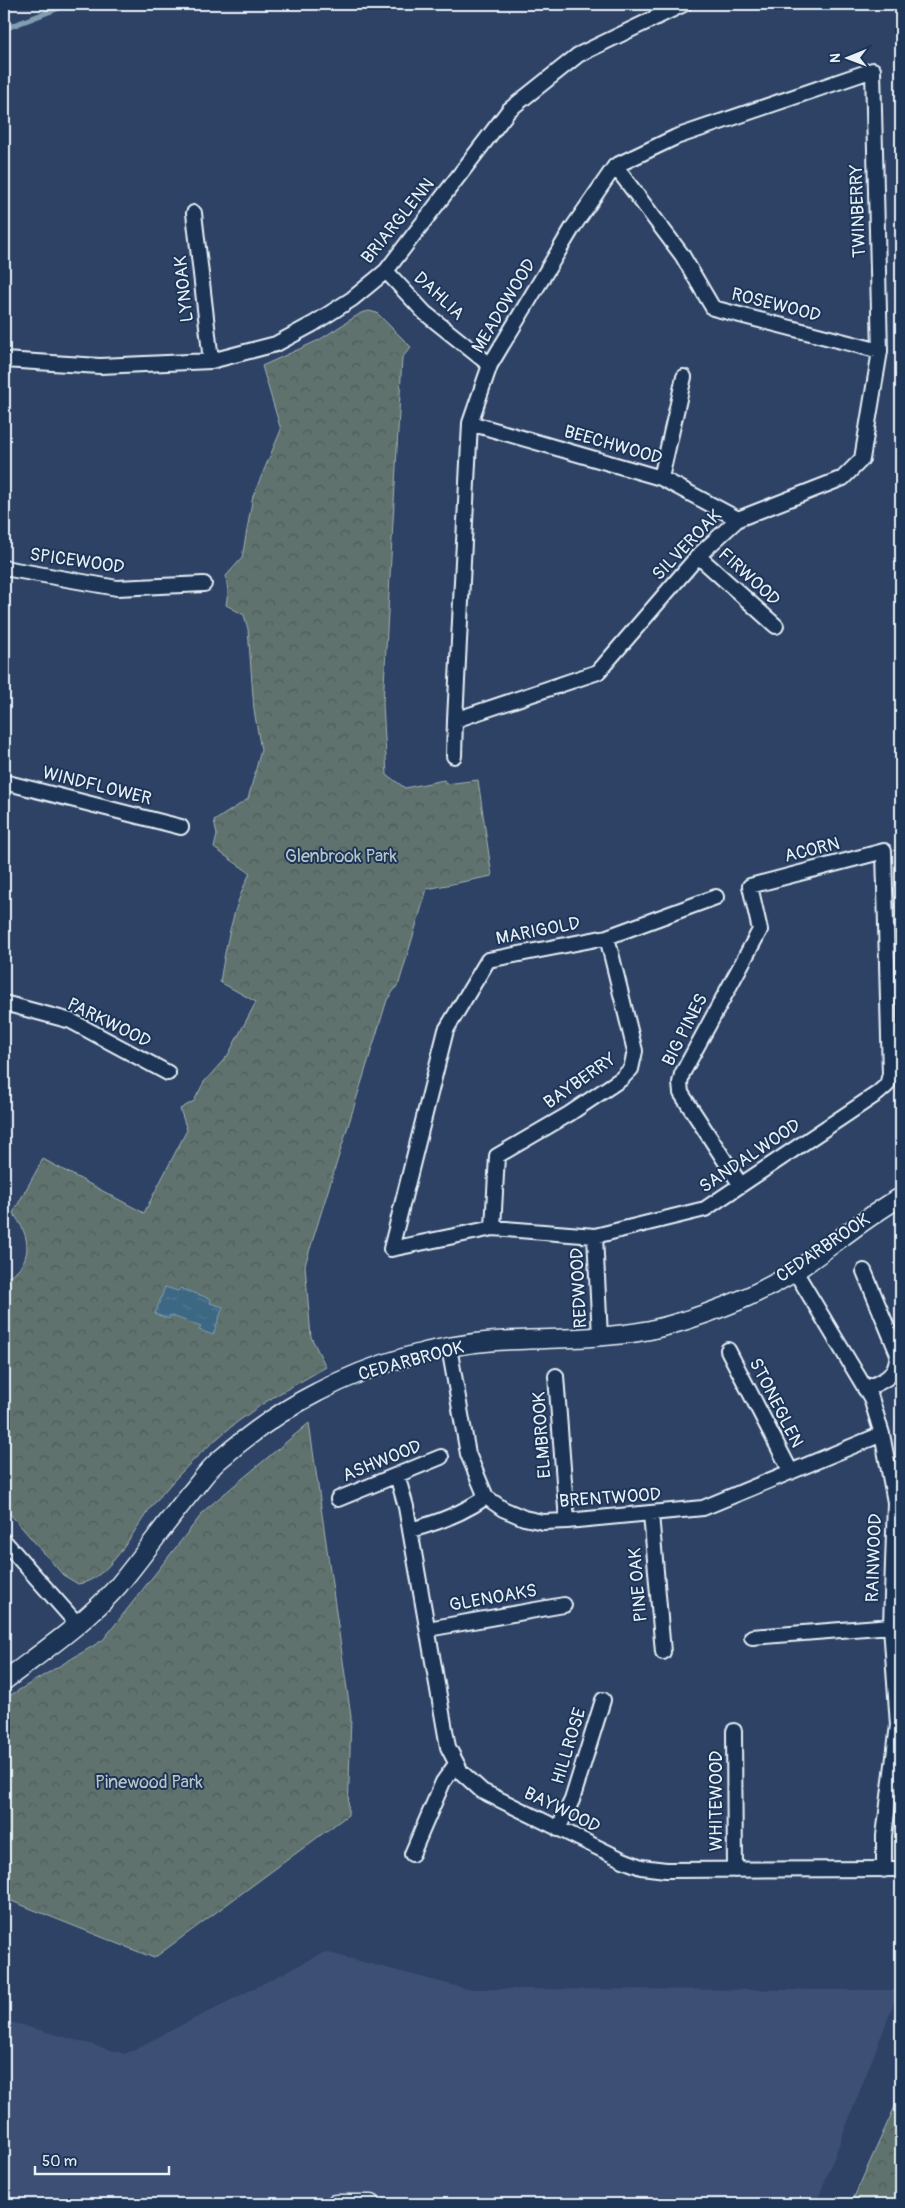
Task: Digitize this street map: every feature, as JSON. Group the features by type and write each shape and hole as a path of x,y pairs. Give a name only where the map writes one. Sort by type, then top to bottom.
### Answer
{"street":[{"name":"BRIARGLENN","path":"4,360 100,366 211,361 276,344 313,324 352,299 386,271 509,110 578,55 684,4"},
{"name":"TWINBERRY","path":"615,166 676,137 873,70 880,351"},
{"name":"ROSEWOOD","path":"615,166 682,255 713,308 880,351"},
{"name":"MEADOWOOD","path":"454,756 470,423 490,365 573,227 615,166"},
{"name":"LYNOAK","path":"194,212 211,361"},
{"name":"DAHLIA","path":"386,271 425,313 490,365"},
{"name":"SILVEROAK","path":"455,720 598,672 698,556 738,519 843,478 862,459 880,351"},
{"path":"661,478 684,377"},
{"name":"BEECHWOOD","path":"470,423 661,478 738,519"},
{"name":"FIRWOOD","path":"698,556 776,626"},
{"name":"SPICEWOOD","path":"4,568 117,588 204,584"},
{"name":"WINDFLOWER","path":"4,782 180,827"},
{"name":"ACORN","path":"750,886 884,851"},
{"name":"SANDALWOOD","path":"391,1249 493,1228 595,1236 705,1209 887,1086 890,1074 884,851"},
{"name":"BIG PINES","path":"740,1184 682,1093 680,1083 682,1074 760,930 750,886"},
{"name":"MARIGOLD","path":"391,1249 446,1030 488,960 607,937 716,897"},
{"name":"BAYBERRY","path":"493,1228 497,1156 569,1114 621,1079 631,1069 635,1052 607,937"},
{"name":"PARKWOOD","path":"4,1003 71,1021 168,1073"},
{"name":"CEDARBROOK","path":"4,1681 78,1625 117,1586 215,1465 260,1428 291,1407 342,1380 389,1363 449,1347 496,1341 600,1337 651,1329 704,1314 744,1298 795,1271 857,1224 901,1197"},
{"name":"REDWOOD","path":"595,1236 600,1337"},
{"name":"RAINWOOD","path":"795,1271 876,1409 895,1502 891,1626 898,1725 884,1836 884,1870"},
{"path":"864,1272 898,1354 896,1368 887,1379 865,1389"},
{"path":"410,1530 429,1526 466,1511 486,1497 468,1454 449,1347"},
{"name":"STONEGLEN","path":"728,1350 791,1472"},
{"name":"ELMBROOK","path":"556,1376 567,1521"},
{"name":"BRENTWOOD","path":"486,1497 503,1509 524,1518 543,1522 703,1508 882,1434"},
{"name":"ASHWOOD","path":"338,1499 441,1457"},
{"name":"BAYWOOD","path":"397,1475 406,1508 448,1747 460,1772 482,1791 558,1829 641,1866 666,1870 901,1870"},
{"name":"PINE OAK","path":"651,1514 663,1652"},
{"path":"4,1541 78,1625"},
{"name":"GLENOAKS","path":"428,1628 564,1605"},
{"path":"752,1637 891,1626"},
{"name":"HILLROSE","path":"558,1829 572,1800 603,1700"},
{"name":"WHITEWOOD","path":"734,1732 735,1870"},
{"path":"412,1854 443,1782 456,1764"},
{"path":"335,2204 357,2202 371,2204"}],"shaded area":[{"path":"325,1952 467,1989 899,1990 816,2204 4,2204 4,2020 125,2054"}],"green space":[{"name":"Glenbrook Park","path":"369,311 377,313 411,347 402,358 383,703 387,775 405,788 444,780 446,784 478,780 492,876 427,889 399,983 387,1000 305,1265 311,1337 326,1367 260,1406 211,1444 186,1468 152,1506 110,1564 100,1574 78,1584 63,1575 4,1507 4,1279 21,1266 27,1249 24,1231 13,1213 43,1159 144,1213 187,1130 180,1109 194,1101 204,1082 228,1055 256,1002 220,982 235,913 250,873 214,848 217,835 214,821 248,799 261,750 254,710 248,629 244,615 226,605 228,592 226,576 242,558 253,496 281,430 262,366 319,340 361,313"},
{"name":"Pinewood Park","path":"309,1423 351,1717 348,1815 154,1958 4,1898 4,1699 103,1640 206,1509"},
{"path":"901,2093 901,2204 851,2204"}],"water":[{"path":"165,1287 178,1291 180,1288 211,1299 210,1303 223,1307 213,1335 199,1330 201,1327 170,1315 169,1319 155,1314"}],"waterway":[{"path":"4,29 69,4"}]}
